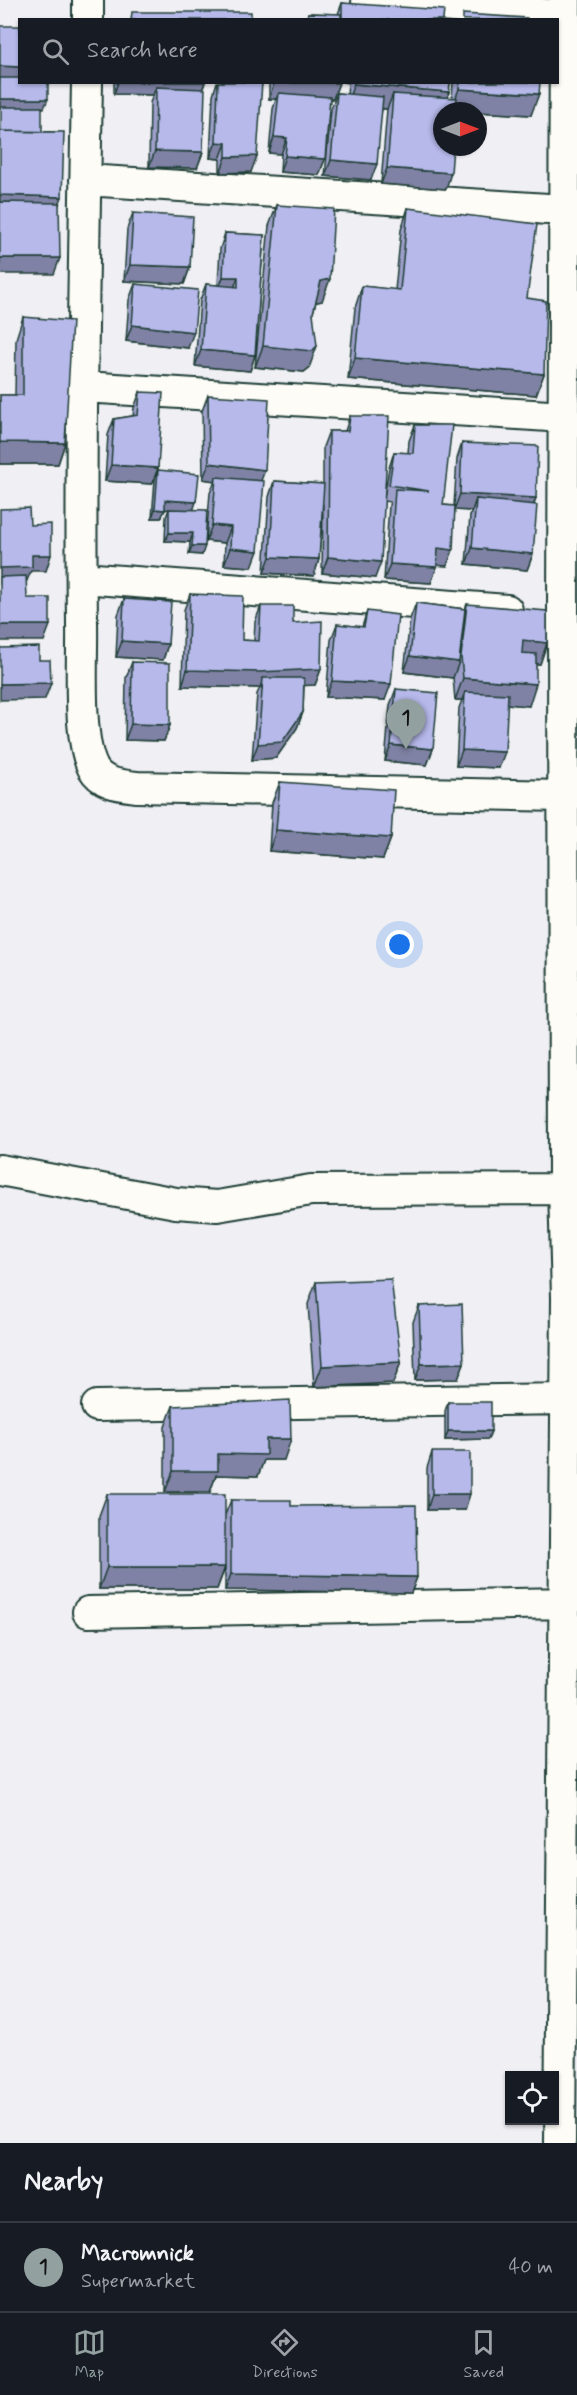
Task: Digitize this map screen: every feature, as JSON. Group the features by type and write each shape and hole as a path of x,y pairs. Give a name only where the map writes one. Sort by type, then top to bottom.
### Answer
{"street":[{"path":"88,0 88,18"},
{"path":"367,0 565,8 563,796 571,1188 567,1298 560,2143"},
{"path":"87,84 82,578 87,746 94,769 101,777 112,783 137,787 563,796"},
{"path":"85,180 564,210"},
{"path":"84,387 565,417"},
{"path":"82,578 563,614"},
{"path":"0,1170 176,1203 217,1206 311,1190 571,1188"},
{"path":"97,1406 566,1399"},
{"path":"88,1612 566,1603"}],"building":[{"path":"342,3 444,10 443,18 342,18"},
{"path":"132,12 251,12 251,18 131,18"},
{"path":"308,13 341,14 341,18 308,18"},
{"path":"463,14 527,18 463,18"},
{"path":"0,26 18,26 18,67 0,66"},
{"path":"0,78 18,78 18,84 48,84 48,99 0,99"},
{"path":"218,84 262,84 257,156 226,157 226,143 216,142"},
{"path":"354,84 450,84 449,92"},
{"path":"460,84 540,84 539,94 459,89"},
{"path":"156,87 205,89 203,152 155,151"},
{"path":"279,93 330,97 325,159 285,156 287,138 274,137"},
{"path":"337,93 383,97 377,164 331,160"},
{"path":"393,94 457,98 457,102 433,102 433,156 452,156 451,173 387,168"},
{"path":"1,107 42,107 42,132 1,131"},
{"path":"0,131 64,132 62,197 0,195"},
{"path":"0,202 59,203 60,258 0,258"},
{"path":"277,205 334,209 330,279 321,281 313,313 317,346 312,351 263,346"},
{"path":"408,208 537,224 527,298 546,301 544,374 355,358 362,286 400,290"},
{"path":"133,213 193,217 190,267 130,265"},
{"path":"225,233 264,235 255,355 201,350 206,284 238,287 238,277 223,277"},
{"path":"135,284 198,290 194,332 132,325"},
{"path":"23,317 72,321 65,443 0,442 0,395 23,395"},
{"path":"140,392 163,393 158,468 111,465 114,419 138,415"},
{"path":"208,395 269,399 265,470 209,463"},
{"path":"350,416 389,416 381,562 328,557 329,431 348,431"},
{"path":"415,425 452,425 443,505 455,506 453,550 438,548 437,567 390,564 395,489 429,491 389,485 394,452 413,453"},
{"path":"462,443 538,446 536,498 460,494"},
{"path":"158,470 199,474 196,502 165,500 165,510 155,509"},
{"path":"216,477 264,481 258,551 230,548 231,527 212,525"},
{"path":"274,481 324,484 319,559 270,557"},
{"path":"476,499 537,505 533,554 472,548"},
{"path":"29,508 30,525 51,524 51,555 32,555 32,567 0,568 0,509"},
{"path":"169,509 207,510 205,546 192,546 193,533 169,533"},
{"path":"26,576 27,598 50,598 50,625 0,625 0,577"},
{"path":"190,594 243,596 242,640 259,641 261,606 293,606 293,623 322,621 321,669 259,672 187,670"},
{"path":"124,599 171,602 168,644 122,641"},
{"path":"416,603 465,609 459,662 410,656"},
{"path":"467,604 547,611 547,643 523,640 522,653 536,654 536,684 463,678 461,657"},
{"path":"367,611 398,615 391,684 332,681 337,624 364,627"},
{"path":"39,647 39,660 50,660 51,683 0,684 0,648"},
{"path":"132,662 170,663 170,725 131,724"},
{"path":"263,678 304,678 303,712 282,742 258,744"},
{"path":"396,689 438,693 433,749 391,745"},
{"path":"465,692 508,694 505,752 462,750"},
{"path":"280,782 394,790 391,838 276,830"},
{"path":"391,1279 401,1362 322,1366 316,1282"},
{"path":"462,1304 464,1363 421,1364 419,1306"},
{"path":"290,1400 291,1439 266,1439 266,1455 218,1454 218,1471 173,1471 173,1406"},
{"path":"448,1402 491,1402 491,1431 448,1431"},
{"path":"432,1452 470,1452 470,1494 432,1494"},
{"path":"107,1494 225,1494 225,1567 107,1567"},
{"path":"231,1500 291,1500 291,1506 416,1505 417,1577 231,1574"}],"place":[{"name":"Macromnick","path":"406,749"}]}
